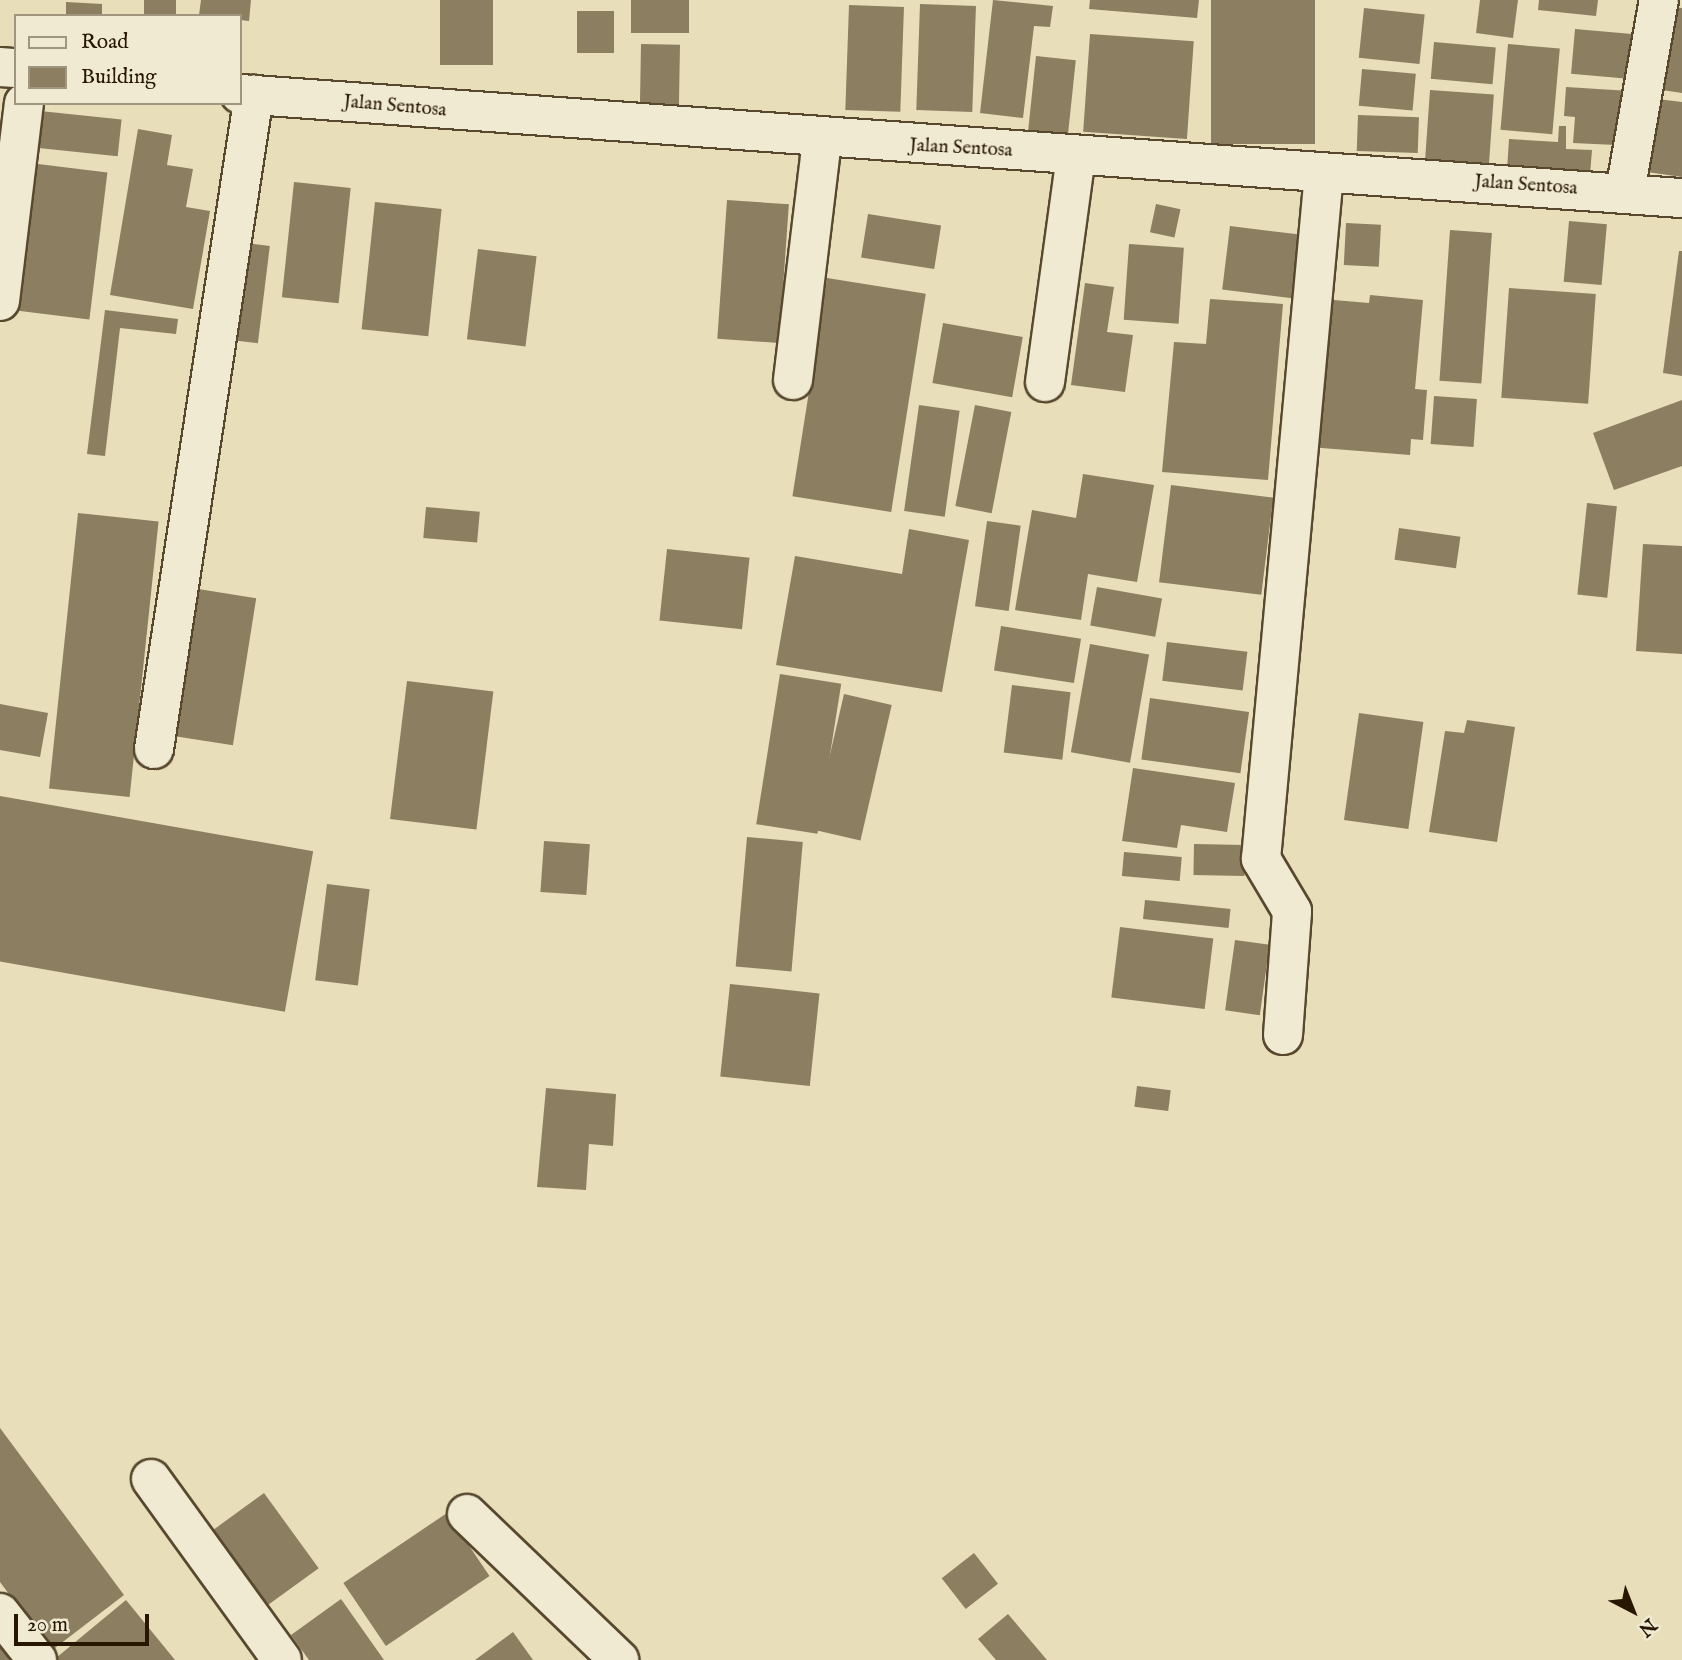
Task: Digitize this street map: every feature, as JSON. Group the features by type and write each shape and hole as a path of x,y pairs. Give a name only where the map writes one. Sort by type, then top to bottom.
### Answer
{"street":[{"path":"1625,192 1659,0"},
{"path":"154,749 247,95"},
{"name":"Jalan Sentosa","path":"247,95 822,140 1625,192 1682,198"},
{"path":"0,301 24,105"},
{"path":"793,380 822,140"},
{"path":"1045,382 1076,156"},
{"path":"1283,1035 1292,911 1261,859 1324,173"},
{"path":"151,1479 282,1660"},
{"path":"467,1514 619,1660"},
{"path":"0,1613 37,1660"}],"building":[{"path":"144,0 176,0 176,14 144,14"},
{"path":"201,0 251,0 249,21 242,20 242,14 199,14"},
{"path":"440,0 493,0 493,65 440,65"},
{"path":"631,0 689,0 689,33 631,33"},
{"path":"993,0 1053,6 1050,27 1034,26 1023,118 980,113"},
{"path":"1090,0 1199,0 1197,18 1089,9"},
{"path":"1211,0 1315,0 1315,144 1211,144"},
{"path":"1480,0 1518,0 1513,38 1476,33"},
{"path":"1539,0 1598,0 1596,16 1538,10"},
{"path":"66,2 102,4 102,14 66,14"},
{"path":"920,4 976,6 972,112 916,110"},
{"path":"849,5 904,7 900,112 845,110"},
{"path":"1673,7 1682,8 1682,93 1662,90"},
{"path":"1364,8 1425,14 1419,64 1359,58"},
{"path":"577,11 614,11 614,53 577,53"},
{"path":"1575,29 1638,34 1634,79 1571,74"},
{"path":"1090,34 1194,41 1187,139 1083,132"},
{"path":"1434,42 1496,47 1493,84 1431,79"},
{"path":"641,44 680,45 679,112 640,111"},
{"path":"1508,44 1560,49 1552,134 1501,130"},
{"path":"1036,56 1076,60 1068,135 1028,131"},
{"path":"1362,69 1416,74 1413,111 1359,106"},
{"path":"1566,87 1630,91 1628,128 1617,127 1616,145 1573,143 1575,117 1564,116"},
{"path":"1430,90 1494,94 1489,167 1425,163"},
{"path":"1657,99 1682,102 1682,177 1647,172"},
{"path":"40,111 122,120 118,156 36,148"},
{"path":"1358,115 1419,117 1418,153 1357,151"},
{"path":"1559,126 1566,126 1566,149 1592,150 1590,175 1507,170 1509,139 1558,142"},
{"path":"138,129 172,135 167,165 193,169 186,207 210,211 193,309 110,295"},
{"path":"30,163 107,173 89,319 12,310"},
{"path":"294,182 351,188 339,303 282,297"},
{"path":"727,200 789,204 779,343 717,339"},
{"path":"375,202 442,209 428,336 362,329"},
{"path":"1156,204 1180,209 1174,238 1150,232"},
{"path":"868,214 941,226 934,269 861,257"},
{"path":"1569,221 1607,224 1602,285 1564,282"},
{"path":"1346,223 1381,225 1379,267 1344,265"},
{"path":"1230,226 1310,236 1303,299 1222,290"},
{"path":"1450,230 1492,233 1481,384 1439,381"},
{"path":"245,243 270,246 258,343 233,340"},
{"path":"1129,244 1184,248 1179,324 1124,320"},
{"path":"478,249 537,256 525,347 467,339"},
{"path":"1679,251 1682,251 1682,376 1663,373"},
{"path":"827,278 926,294 891,512 792,496"},
{"path":"1085,283 1114,287 1107,332 1133,335 1125,392 1071,385"},
{"path":"1509,288 1596,294 1588,404 1501,398"},
{"path":"1370,295 1423,300 1415,389 1427,390 1423,440 1411,439 1410,455 1309,447 1322,299 1369,303"},
{"path":"1210,299 1283,304 1268,480 1162,472 1174,342 1206,344"},
{"path":"105,310 178,319 176,334 120,328 105,456 87,454"},
{"path":"943,323 1023,337 1012,397 932,383"},
{"path":"1434,396 1477,399 1474,447 1431,444"},
{"path":"1682,400 1682,466 1614,490 1593,433"},
{"path":"919,405 960,411 945,517 904,511"},
{"path":"975,405 1011,412 992,513 955,506"},
{"path":"1083,474 1154,485 1137,582 1088,574 1081,620 1015,610 1032,510 1076,518"},
{"path":"1171,485 1273,498 1261,595 1159,582"},
{"path":"1587,503 1617,506 1607,598 1577,594"},
{"path":"426,507 480,512 477,543 423,538"},
{"path":"78,513 159,521 130,797 49,788"},
{"path":"987,521 1021,526 1009,611 975,606"},
{"path":"1399,528 1460,537 1456,568 1395,560"},
{"path":"909,529 969,540 942,692 776,665 795,556 902,574"},
{"path":"1643,544 1682,546 1682,654 1636,651"},
{"path":"667,549 750,558 742,629 659,621"},
{"path":"1097,587 1162,598 1155,637 1090,625"},
{"path":"192,588 256,598 233,745 169,735"},
{"path":"1001,626 1081,639 1074,683 994,670"},
{"path":"1167,642 1247,652 1243,691 1162,681"},
{"path":"1090,644 1149,654 1130,763 1071,752"},
{"path":"780,674 841,684 817,834 756,824"},
{"path":"407,681 493,692 476,830 390,819"},
{"path":"1012,685 1071,692 1062,760 1004,752"},
{"path":"844,694 892,705 860,840 813,829"},
{"path":"1150,698 1249,712 1240,773 1141,759"},
{"path":"0,704 48,713 40,757 0,750"},
{"path":"1359,713 1423,722 1408,829 1344,820"},
{"path":"1467,720 1515,727 1497,842 1429,832 1445,731 1464,733"},
{"path":"1133,768 1235,783 1227,832 1181,825 1177,848 1122,841"},
{"path":"0,796 313,851 285,1012 0,962"},
{"path":"747,837 803,842 791,971 736,967"},
{"path":"544,841 590,844 586,895 540,892"},
{"path":"1194,844 1245,845 1244,876 1193,875"},
{"path":"1124,852 1182,857 1180,881 1122,876"},
{"path":"327,884 370,889 358,986 315,980"},
{"path":"1145,900 1231,909 1229,928 1143,919"},
{"path":"1120,927 1213,938 1205,1009 1111,997"},
{"path":"1235,940 1270,945 1260,1015 1225,1010"},
{"path":"730,984 820,993 810,1086 720,1076"},
{"path":"1137,1086 1171,1090 1168,1111 1134,1107"},
{"path":"546,1088 616,1094 613,1146 589,1144 586,1190 537,1187"},
{"path":"0,1428 124,1595 51,1651 0,1582"},
{"path":"264,1493 319,1568 264,1608 210,1532"},
{"path":"447,1513 489,1576 386,1646 343,1583"},
{"path":"974,1553 998,1584 966,1609 942,1578"},
{"path":"341,1599 384,1660 309,1660 291,1635"},
{"path":"126,1600 175,1660 57,1660 56,1658"},
{"path":"1008,1614 1047,1660 996,1660 978,1639"},
{"path":"513,1632 533,1660 475,1660"},
{"path":"12,1636 32,1660 0,1660 0,1646"}]}
